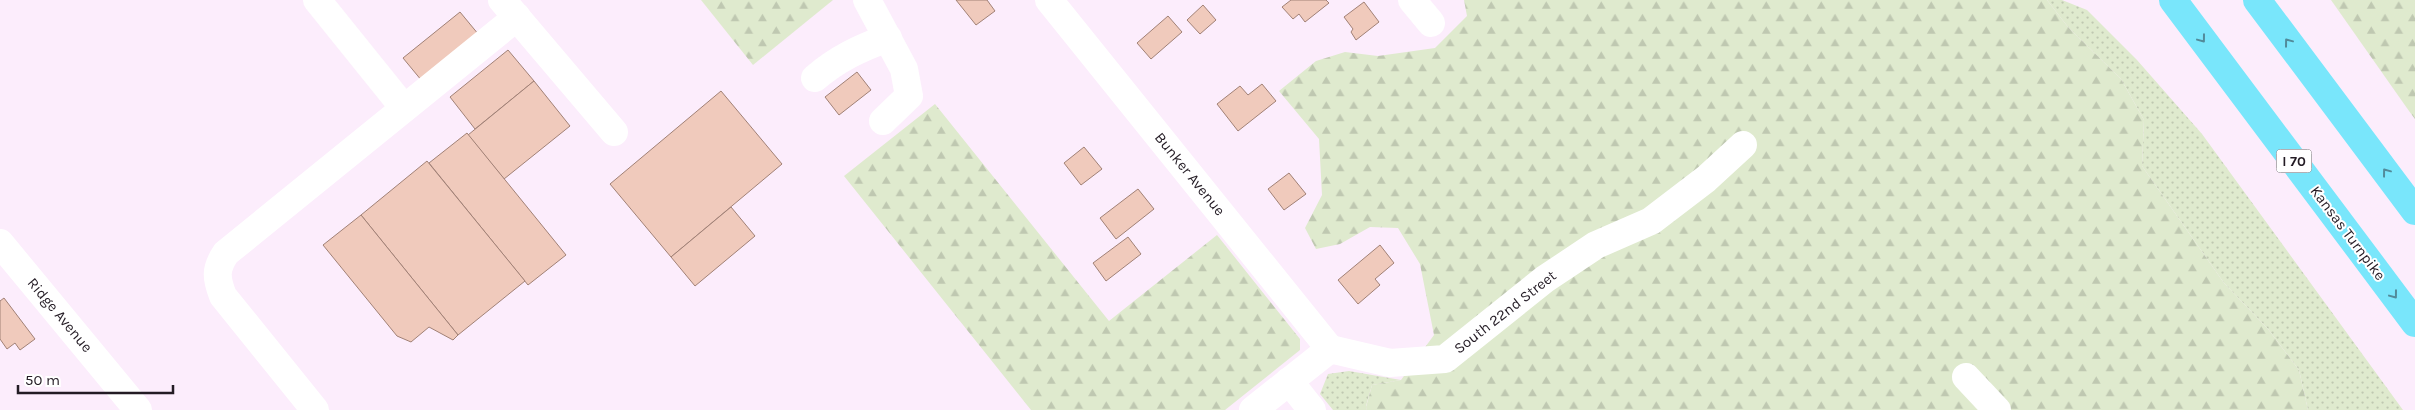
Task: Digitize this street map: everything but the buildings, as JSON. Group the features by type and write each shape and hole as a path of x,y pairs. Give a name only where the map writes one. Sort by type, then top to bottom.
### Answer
{"highway":[{"name":"Kansas Turnpike","path":"2173,0 2415,322"},
{"path":"2257,0 2415,211"}],"street":[{"path":"317,0 404,108"},
{"path":"867,0 904,69 909,96 883,121"},
{"name":"Bunker Avenue","path":"1049,0 1330,349"},
{"path":"1412,0 1431,23"},
{"path":"315,410 223,296 216,278 218,265 226,253 404,108 510,9 614,132"},
{"path":"815,78 830,65 857,49 888,38"},
{"name":"South 22nd Street","path":"1330,349 1390,363 1445,359 1546,278 1596,245 1651,221 1706,179 1743,145"},
{"name":"Ridge Avenue","path":"0,243 138,410"},
{"path":"1253,410 1330,349"},
{"path":"1966,377 1997,410"},
{"path":"1289,381 1312,410"}],"green space":[{"path":"701,0 833,0 753,65"},
{"path":"1464,0 2047,0 2068,27 2121,79 2144,120 2142,166 2224,283 2268,329 2299,370 2308,410 1367,410 1366,407 1372,385 1401,380 1434,335 1420,264 1398,228 1370,227 1340,244 1316,249 1305,228 1322,195 1319,139 1279,91 1316,61 1345,52 1378,56 1435,48 1467,16"},
{"path":"2047,0 2062,0 2087,10 2137,60 2202,134 2403,410 2308,410 2299,370 2268,329 2224,283 2142,166 2144,120 2121,79 2068,27"},
{"path":"2331,0 2415,0 2415,119 2409,111"},
{"path":"935,104 1109,321 1217,235 1300,339 1300,350 1225,410 1031,410 844,176"},
{"path":"1349,371 1401,380 1372,385 1366,406 1367,410 1333,410 1320,394 1328,374"}]}
